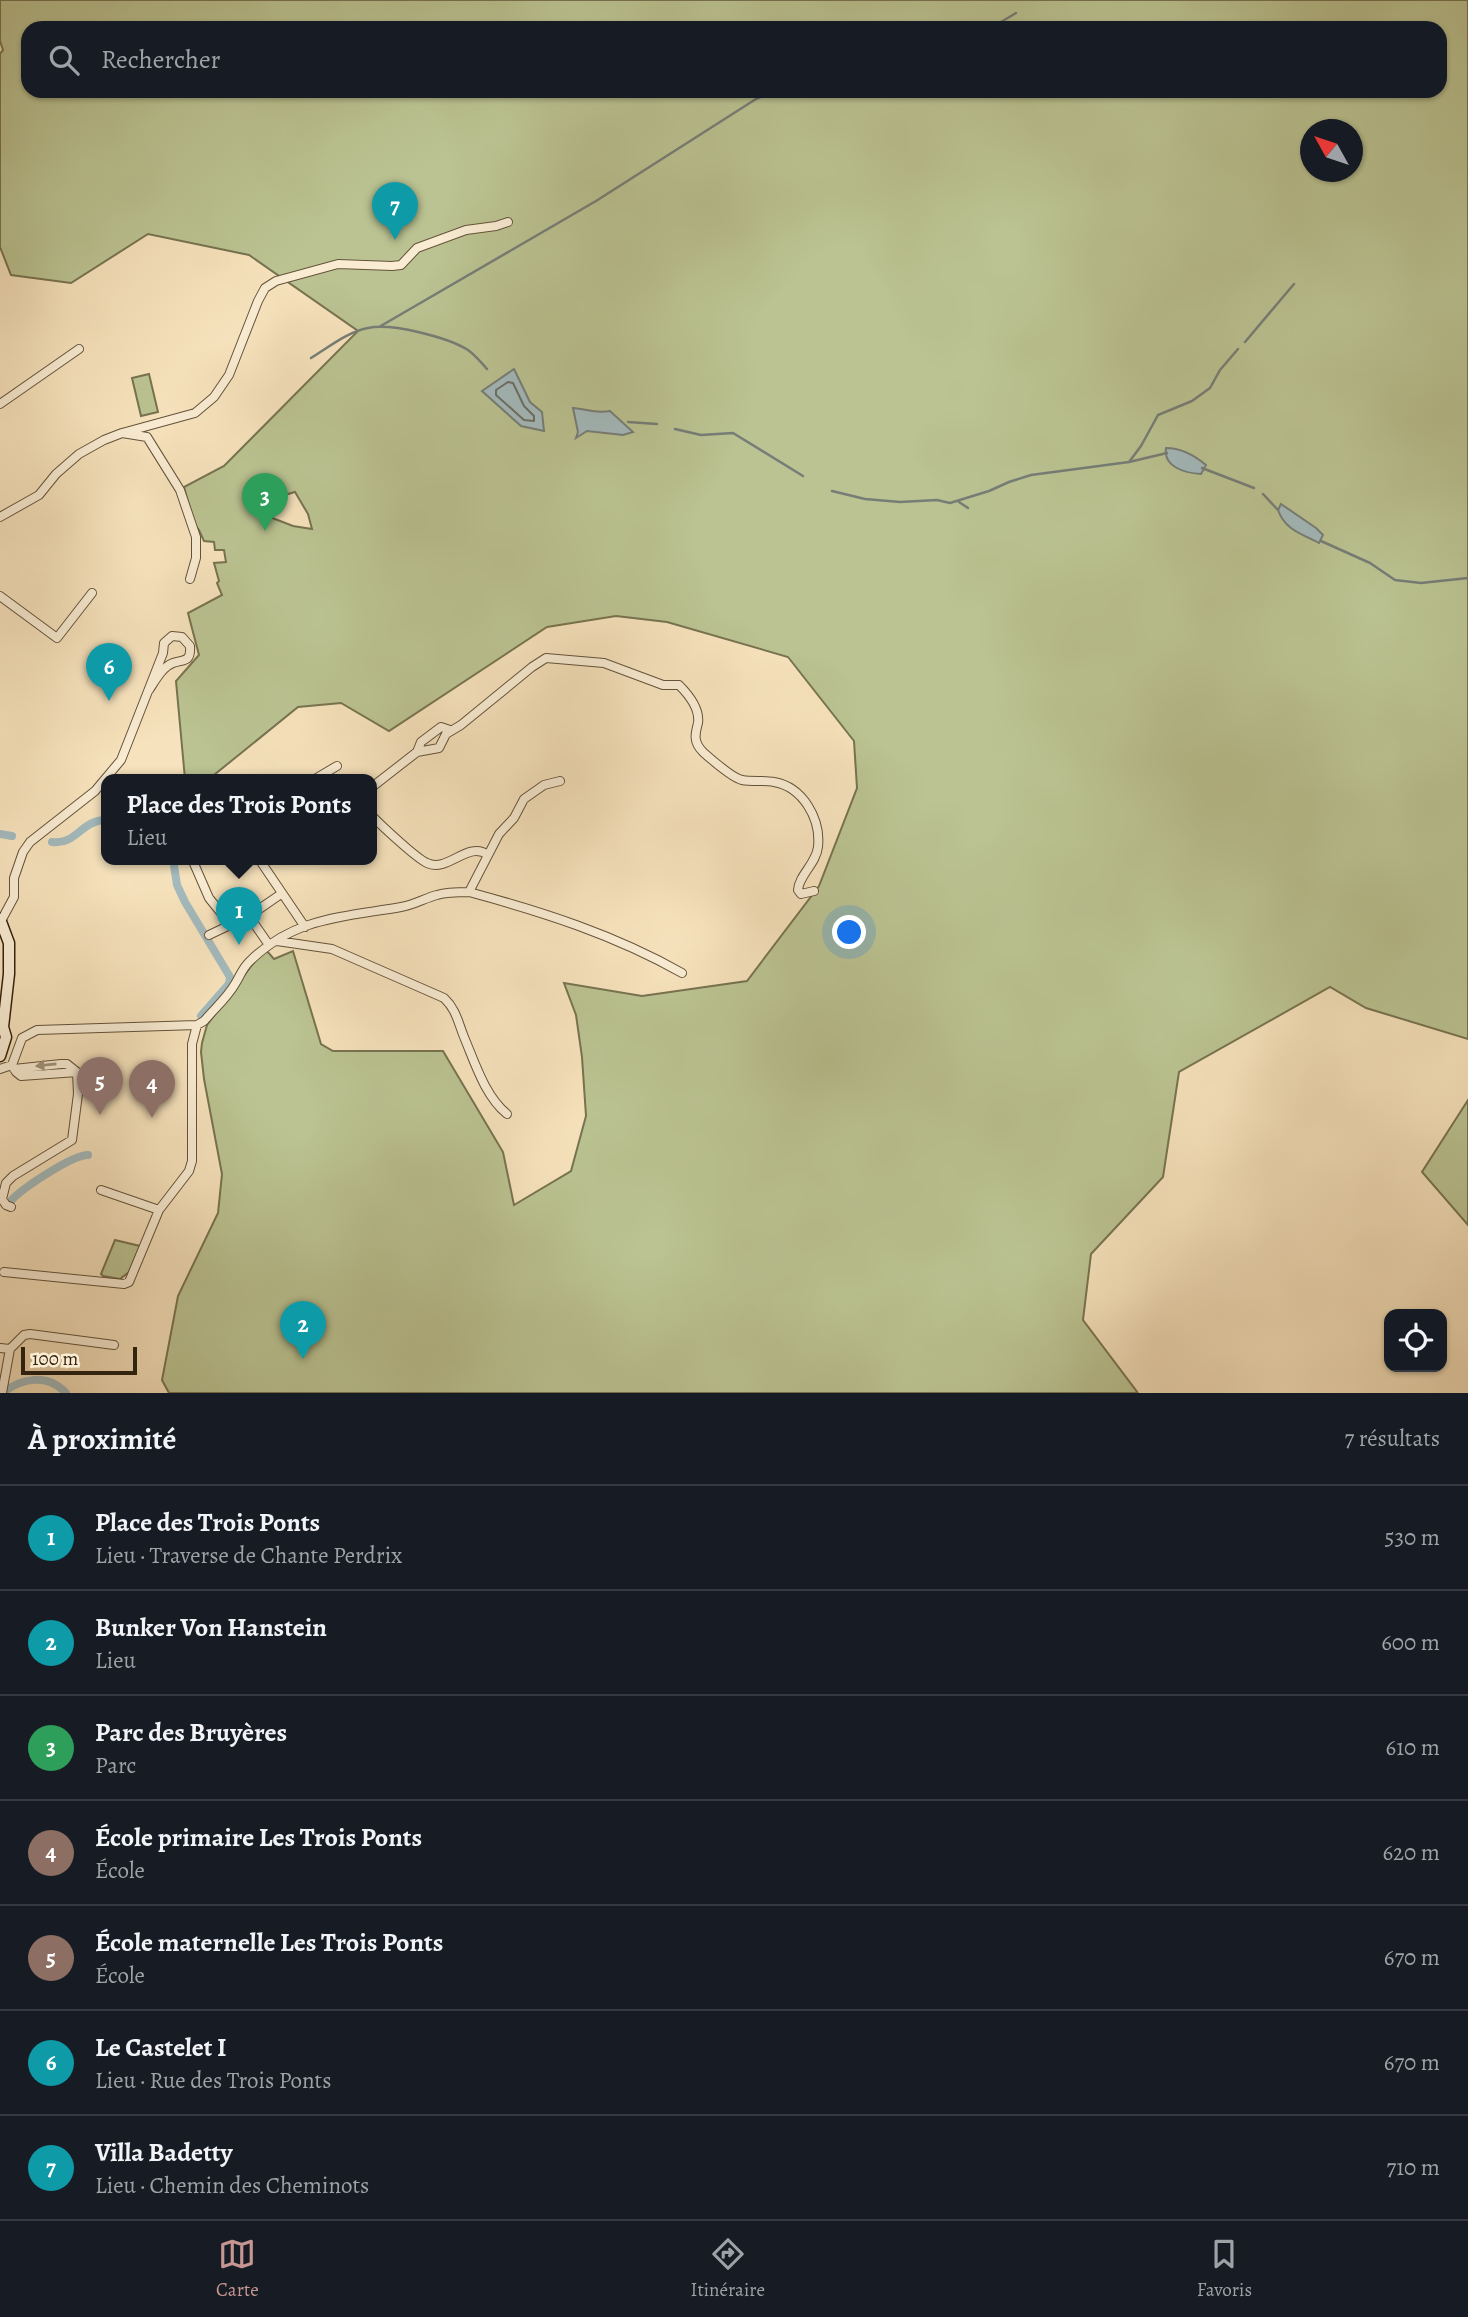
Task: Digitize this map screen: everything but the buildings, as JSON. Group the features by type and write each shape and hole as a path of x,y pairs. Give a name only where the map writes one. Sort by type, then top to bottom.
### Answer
{"street":[{"path":"0,517 39,495 56,474 79,454 122,433 195,413 214,397 229,375 265,288 276,281 338,264 401,265 417,248 466,230 508,222"},
{"path":"0,404 79,348"},
{"path":"122,433 147,437 182,495 197,547 190,579"},
{"path":"0,596 57,638 92,593"},
{"path":"110,774 124,754 163,653 164,643 172,636 182,637 187,641 190,650 187,658 183,662 173,663 160,674 149,690"},
{"path":"163,653 165,658 173,663"},
{"path":"377,783 417,752 439,748 450,730 461,725 546,658 604,663 663,685 680,685 690,696 696,710 698,723 694,729 695,739 700,749 743,781 778,783 806,800 812,809 818,846 815,859 798,885 798,891 801,894 814,891"},
{"path":"417,752 421,742 441,727 450,730"},
{"path":"323,774 337,766"},
{"path":"469,892 499,834 514,818 524,799 544,785 560,781"},
{"path":"0,1056 5,1037 2,1030 9,974 9,943 0,920 14,897 14,878 23,852 38,835 101,784"},
{"path":"377,820 427,863 440,865 474,850 488,855"},
{"path":"195,865 209,898 230,924"},
{"path":"263,865 305,926"},
{"path":"13,1067 22,1038 37,1030 197,1025 204,1021 235,985 250,961 273,943 305,926 337,916 407,906 436,895 469,892 570,921 655,958 682,973"},
{"path":"209,935 249,916 281,894"},
{"path":"0,906 14,897"},
{"path":"249,916 273,943 332,949 444,998 454,1008 488,1091 496,1105 507,1114"},
{"path":"4,1272 124,1284 130,1282 159,1210 189,1171 192,1161 192,1044 197,1025"},
{"path":"0,1069 61,1063 77,1072 78,1094 72,1140 42,1156 6,1183 2,1199 11,1207"},
{"path":"101,1190 159,1210"},
{"path":"2,1391 10,1349 24,1335 114,1345"},
{"path":"0,1348 10,1349"}],"green space":[{"path":"0,0 1468,0 1468,1039 1366,1008 1330,987 1179,1072 1163,1177 1091,1254 1083,1320 1138,1393 169,1393 162,1380 178,1296 218,1213 222,1174 204,1079 202,1043 207,1025 258,957 267,951 274,959 293,951 321,1044 333,1051 443,1051 503,1152 514,1205 571,1171 586,1116 576,1015 564,983 642,996 747,981 819,886 857,788 854,741 788,657 667,622 616,616 547,627 389,731 341,703 298,707 215,774 185,774 176,681 199,655 188,613 222,595 214,563 226,562 224,550 215,550 214,542 204,541 194,524 184,487 224,466 358,331 249,255 148,234 71,283 11,275 0,247 0,54 3,50 0,41","holes":["295,492 308,514 312,529 293,526 262,514 258,503"]},
{"path":"149,374 158,412 141,416 132,378"},
{"path":"1468,1100 1468,1225 1422,1172"},
{"path":"115,1240 140,1246 129,1272 120,1279 101,1274"}],"water":[{"path":"514,369 530,402 542,412 544,431 521,426 482,391"},
{"path":"573,408 595,412 610,411 633,432 623,435 587,431 576,438 578,432"},
{"path":"1166,448 1182,451 1201,461 1206,465 1201,474 1176,468 1168,460"},
{"path":"1281,504 1323,535 1319,543 1295,531 1285,522 1278,510"}],"waterway":[{"path":"1003,21 1016,13"},
{"path":"379,327 596,201 758,98"},
{"path":"1245,342 1294,284"},
{"path":"311,358 353,333 378,327 419,332 447,340 471,352 487,369"},
{"path":"832,491 865,499 900,502 937,500 950,503 1031,475 1129,462 1158,415 1192,401 1210,388 1220,370 1238,349"},
{"path":"628,422 657,424"},
{"path":"675,429 701,435 733,433 803,476"},
{"path":"1129,462 1167,453"},
{"path":"1202,468 1254,488"},
{"path":"1263,494 1278,510"},
{"path":"959,502 968,508"},
{"path":"1321,541 1370,563 1395,580 1421,583 1468,578"},
{"path":"52,842 67,840 101,821"},
{"path":"0,834 12,836"},
{"path":"174,865 177,885 185,902 230,977 229,984 201,1016"},
{"path":"9,1203 46,1174 88,1155"},
{"path":"2,1393 18,1384 34,1380 51,1382 66,1393"}],"place":[{"name":"Villa Badetty","path":"395,240"},
{"name":"Parc des Bruyères","path":"265,531"},
{"name":"Le Castelet I","path":"109,701"},
{"name":"Place des Trois Ponts","path":"239,945"},
{"name":"École maternelle Les Trois Ponts","path":"100,1115"},
{"name":"École primaire Les Trois Ponts","path":"152,1118"},
{"name":"Bunker Von Hanstein","path":"303,1359"}]}
